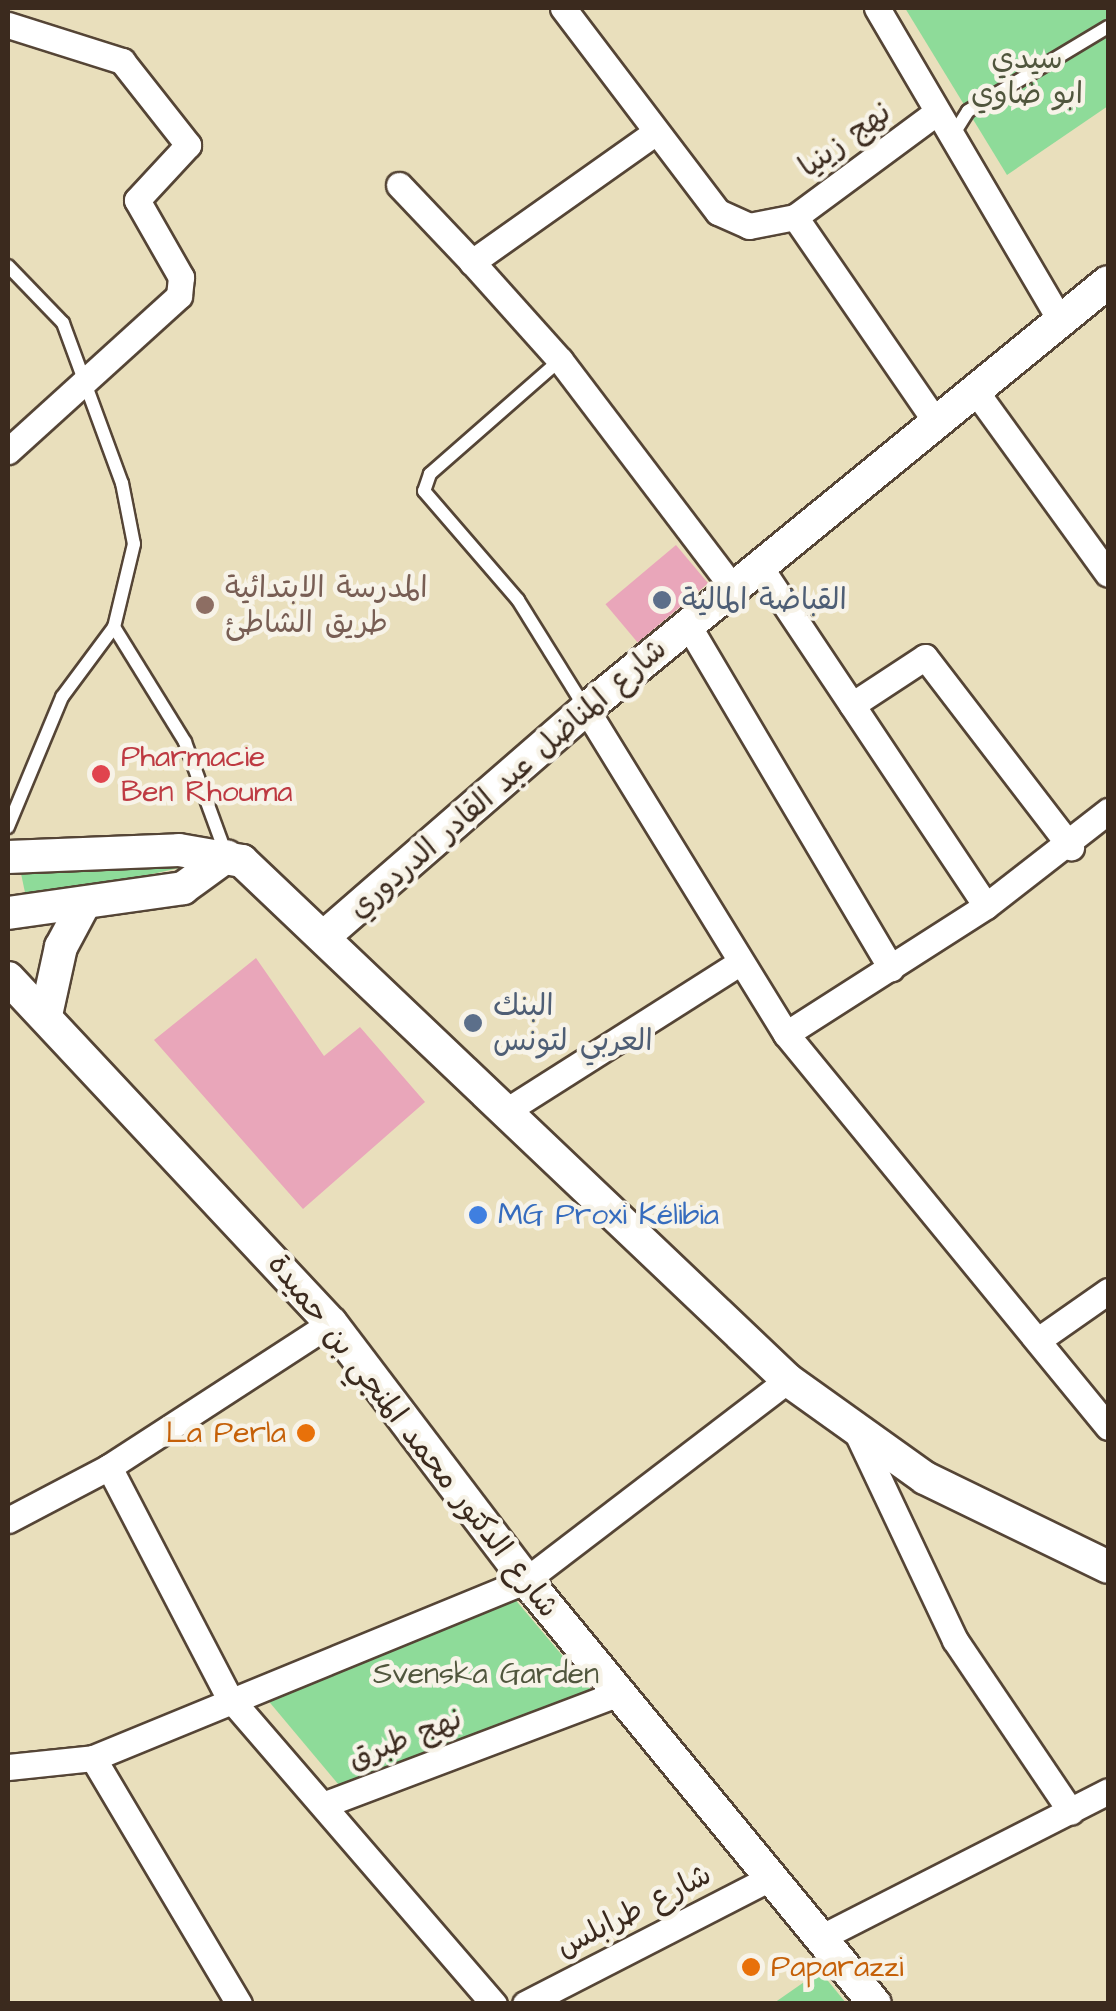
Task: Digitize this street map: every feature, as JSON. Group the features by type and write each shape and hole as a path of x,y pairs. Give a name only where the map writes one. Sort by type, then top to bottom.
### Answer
{"street":[{"path":"563,8 653,134 728,221 795,217 935,421"},
{"path":"877,8 934,114 1060,320"},
{"path":"8,26 122,61 188,145 137,200 184,286 82,388 8,451"},
{"name":"نهج زينيا","path":"795,217 934,114"},
{"path":"472,262 653,134"},
{"path":"399,184 560,360 733,588"},
{"name":"شارع المناضل عبد القادر الدردوري","path":"326,934 586,708 1108,282"},
{"path":"974,389 1108,574"},
{"path":"760,567 986,906"},
{"path":"688,626 891,968"},
{"path":"852,705 925,657 1072,847"},
{"path":"586,708 736,966 786,1034 1041,1338 1108,1427"},
{"path":"786,1034 1072,847 1108,811"},
{"path":"8,913 82,906 196,884 227,856"},
{"path":"8,857 227,856 326,934 506,1110 616,1225 788,1380 858,1435 925,1478 1108,1567"},
{"path":"46,1015 57,958 82,906"},
{"path":"506,1110 736,966"},
{"name":"شارع الدكتور محمد المنجي بن حميدة","path":"8,978 331,1323 617,1694 875,2004"},
{"path":"1041,1338 1108,1291"},
{"path":"8,1520 109,1467 331,1323"},
{"path":"8,1766 93,1758 228,1696 387,1642 526,1580 788,1380"},
{"path":"858,1435 954,1640 1071,1812"},
{"path":"109,1467 228,1696 328,1803 494,2004"},
{"name":"نهج طبرق","path":"328,1803 617,1694"},
{"path":"93,1758 239,2004"},
{"path":"820,1938 1108,1790"},
{"name":"شارع طرابلس","path":"526,2004 772,1877"}],"lane":[{"path":"951,138 968,111 1108,26"},
{"path":"8,266 63,324 82,388 122,483 134,544 114,627 62,696 8,827"},
{"path":"560,360 424,484 530,616 586,708"},
{"path":"114,627 185,742 227,856"}],"green space":[{"name":"سيدي ابو ضاوي","path":"905,8 1108,8 1108,106 1007,175"},
{"path":"19,864 197,864 27,902"},
{"name":"Svenska Garden","path":"508,1591 598,1698 354,1803 266,1698"},
{"path":"820,1971 846,2003 774,2003"}],"building":[{"name":"القباضة المالية","path":"676,545 708,583 638,642 606,604"},
{"path":"256,958 324,1056 360,1027 425,1102 303,1209 154,1040"}],"place":[{"name":"القباضة المالية","path":"662,600"},
{"name":"المدرسة الابتدائية طريق الشاطئ","path":"205,605"},
{"name":"Pharmacie Ben Rhouma","path":"101,774"},
{"name":"البنك العربي لتونس","path":"473,1023"},
{"name":"MG Proxi Kélibia","path":"478,1215"},
{"name":"La Perla","path":"306,1433"},
{"name":"Paparazzi","path":"751,1967"}]}
